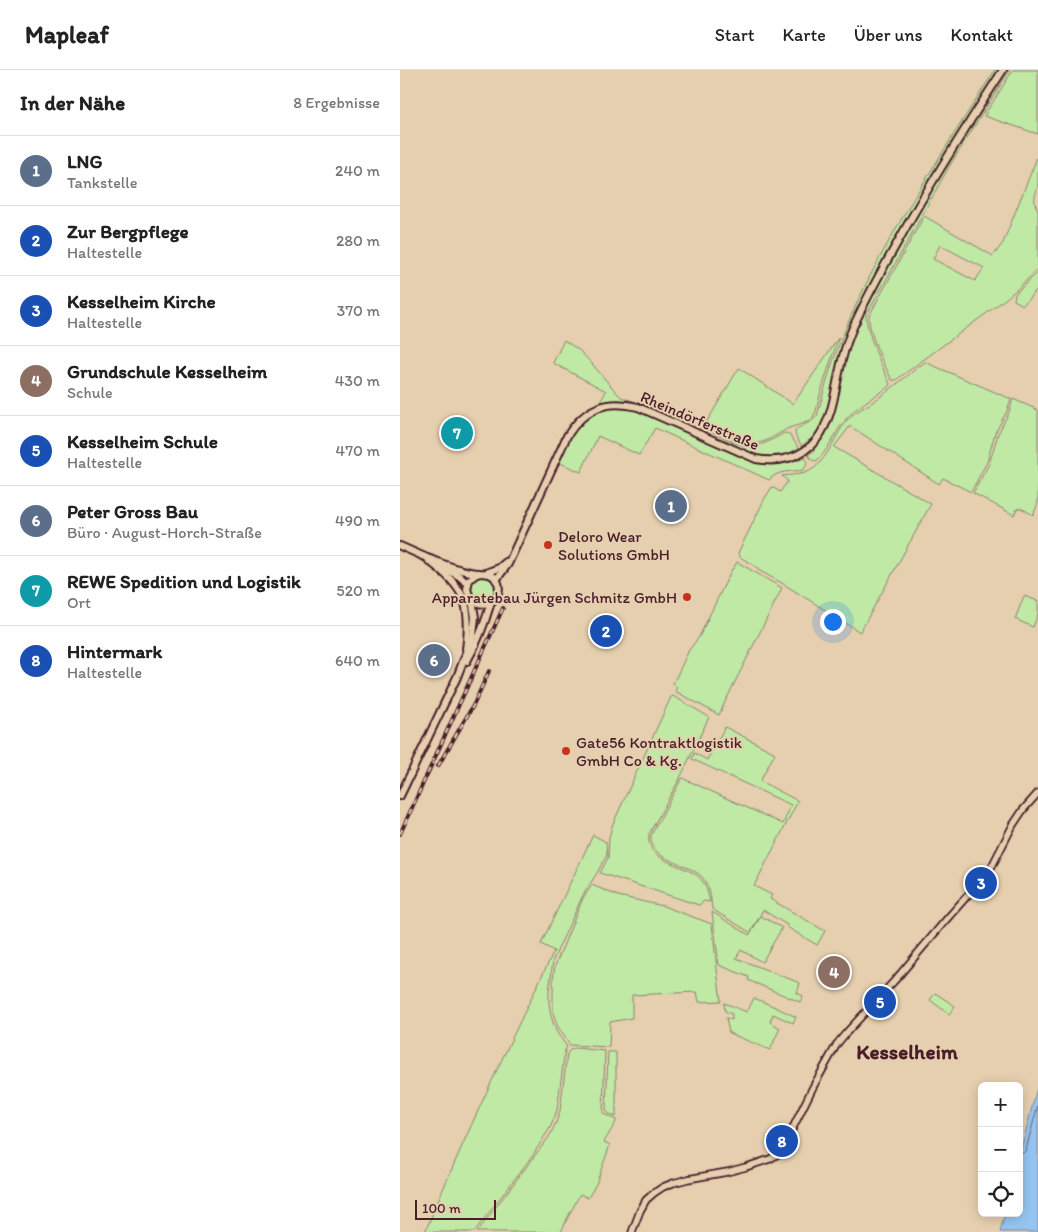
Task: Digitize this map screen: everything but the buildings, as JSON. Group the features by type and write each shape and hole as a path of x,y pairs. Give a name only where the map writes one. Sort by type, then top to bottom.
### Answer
{"main road":[{"name":"Rheindörferstraße","path":"496,580 504,571 511,558 567,436 582,417 599,407 621,404 638,407 756,459 776,461 794,457 812,445 820,435 829,417 842,359 863,307 928,189 1003,70"},
{"path":"400,546 460,576 468,584"},
{"path":"422,556 479,573 486,573 500,568 511,558"},
{"path":"422,556 444,572 463,596 468,616 468,635 464,657"},
{"path":"457,677 475,626 476,617 467,589 468,584 479,573"},
{"path":"400,796 457,677 476,644 484,627 491,602 498,592 496,580 486,573"},
{"path":"472,600 482,604 491,602"}],"street":[{"path":"632,1232 646,1200 663,1187 688,1179 746,1167 770,1159 781,1152 813,1087 838,1044 990,870 1013,825 1038,793"}],"green space":[{"path":"995,70 999,70 938,167 844,344 823,420 810,442 809,440 802,446 796,437 795,431 817,416 833,361 866,284 907,211"},
{"path":"1006,70 1010,70 950,165 866,316 872,341 890,384 847,417 820,458 816,461 812,460 808,455 815,450 814,448 829,427 849,348 865,309 937,179"},
{"path":"1013,70 1038,70 1038,134 984,116"},
{"path":"1038,155 1038,183 1035,200 1038,210 1038,268 995,307 896,380 892,380 871,331 869,316 924,216 993,256 1003,243","holes":["940,245 984,268 975,281 933,259"]},
{"path":"1038,272 1038,288 1023,305 1014,300 1015,294"},
{"path":"839,337 816,412 808,421 789,428 765,441 750,444 734,441 703,428 739,368 793,404"},
{"path":"564,340 580,351 621,397 636,402 619,400 600,403 606,391 553,363"},
{"path":"925,362 1011,399 995,433 987,462 971,492 943,478 939,484 850,426 834,447 931,504 860,632 758,570 758,568 740,557 738,553 772,487 780,492 788,481 782,476 802,474 813,469 825,456 839,431 850,417 873,402"},
{"path":"1013,399 1038,410 1038,503 1033,515 1021,508 1017,509 1014,515 973,493 989,464 998,434"},
{"path":"620,407 658,419 750,461 773,465 797,461 805,457 806,465 803,470 776,474 769,480 655,428 639,455 598,436 581,472 558,462 575,430 587,417 606,408"},
{"path":"784,433 789,434 799,448 792,453 773,457 744,451 716,438 752,446 766,443"},
{"path":"737,562 782,588 719,715 675,691 677,687 673,684 689,650 699,637"},
{"path":"483,577 491,581 495,589 491,597 483,601 475,597 471,589 475,581"},
{"path":"1024,596 1038,601 1038,614 1033,627 1015,619"},
{"path":"673,696 709,717 680,778 649,834 649,843 653,850 666,861 699,877 706,889 710,902 704,901 699,905 600,873 608,858 612,826"},
{"path":"725,727 775,753 760,781 798,801 754,886 772,895 770,899 825,931 817,945 763,910 751,932 761,916 782,928 762,962 741,950 736,958 800,983 797,993 803,996 800,1002 748,980 749,977 719,965 712,912 749,935 751,933 712,909 709,889 703,878 689,868 663,856 656,851 652,844 651,835 682,778 783,824 791,805 692,759 694,753 707,760"},
{"path":"593,835 606,842 607,855 583,895 553,960 549,992 551,1016 556,1031 567,1047 565,1050 557,1110 551,1126 533,1155 474,1232 425,1232 471,1126 554,951 541,944"},
{"path":"592,885 618,896 663,906 712,924 721,1001 699,1002 697,992 632,995 632,1018 610,1022 609,1047 570,1045 557,1025 553,1012 553,979 555,966 583,898"},
{"path":"935,993 955,1006 949,1014 930,1000"},
{"path":"754,998 796,1017 793,1023 773,1014 770,1022 780,1028 770,1050 729,1033 726,1018 732,1020 732,1014 725,1011 724,1003 747,1012"},
{"path":"575,1048 605,1051 603,1112 616,1120 604,1142 610,1145 596,1184 588,1198 580,1194 561,1232 477,1232 549,1137 560,1111 567,1054"},
{"path":"608,1052 616,1052 616,1117 609,1114 606,1110"}],"water":[{"path":"1038,1084 1038,1232 1000,1232 1004,1217 1023,1217 1023,1142"}],"railway":[{"path":"400,834 503,608"},
{"path":"438,766 474,704 489,671"}],"place":[{"name":"REWE Spedition und Logistik","path":"457,433"},
{"name":"LNG","path":"671,506"},
{"name":"Deloro Wear Solutions GmbH","path":"548,545"},
{"name":"Apparatebau Jürgen Schmitz GmbH","path":"687,597"},
{"name":"Zur Bergpflege","path":"606,631"},
{"name":"Peter Gross Bau","path":"434,660"},
{"name":"Gate56 Kontraktlogistik GmbH Co & Kg.","path":"566,751"},
{"name":"Kesselheim Kirche","path":"981,883"},
{"name":"Grundschule Kesselheim","path":"834,972"},
{"name":"Kesselheim Schule","path":"880,1002"},
{"name":"Hintermark","path":"782,1141"}],"district":[{"name":"Kesselheim","path":"907,1052"}]}
